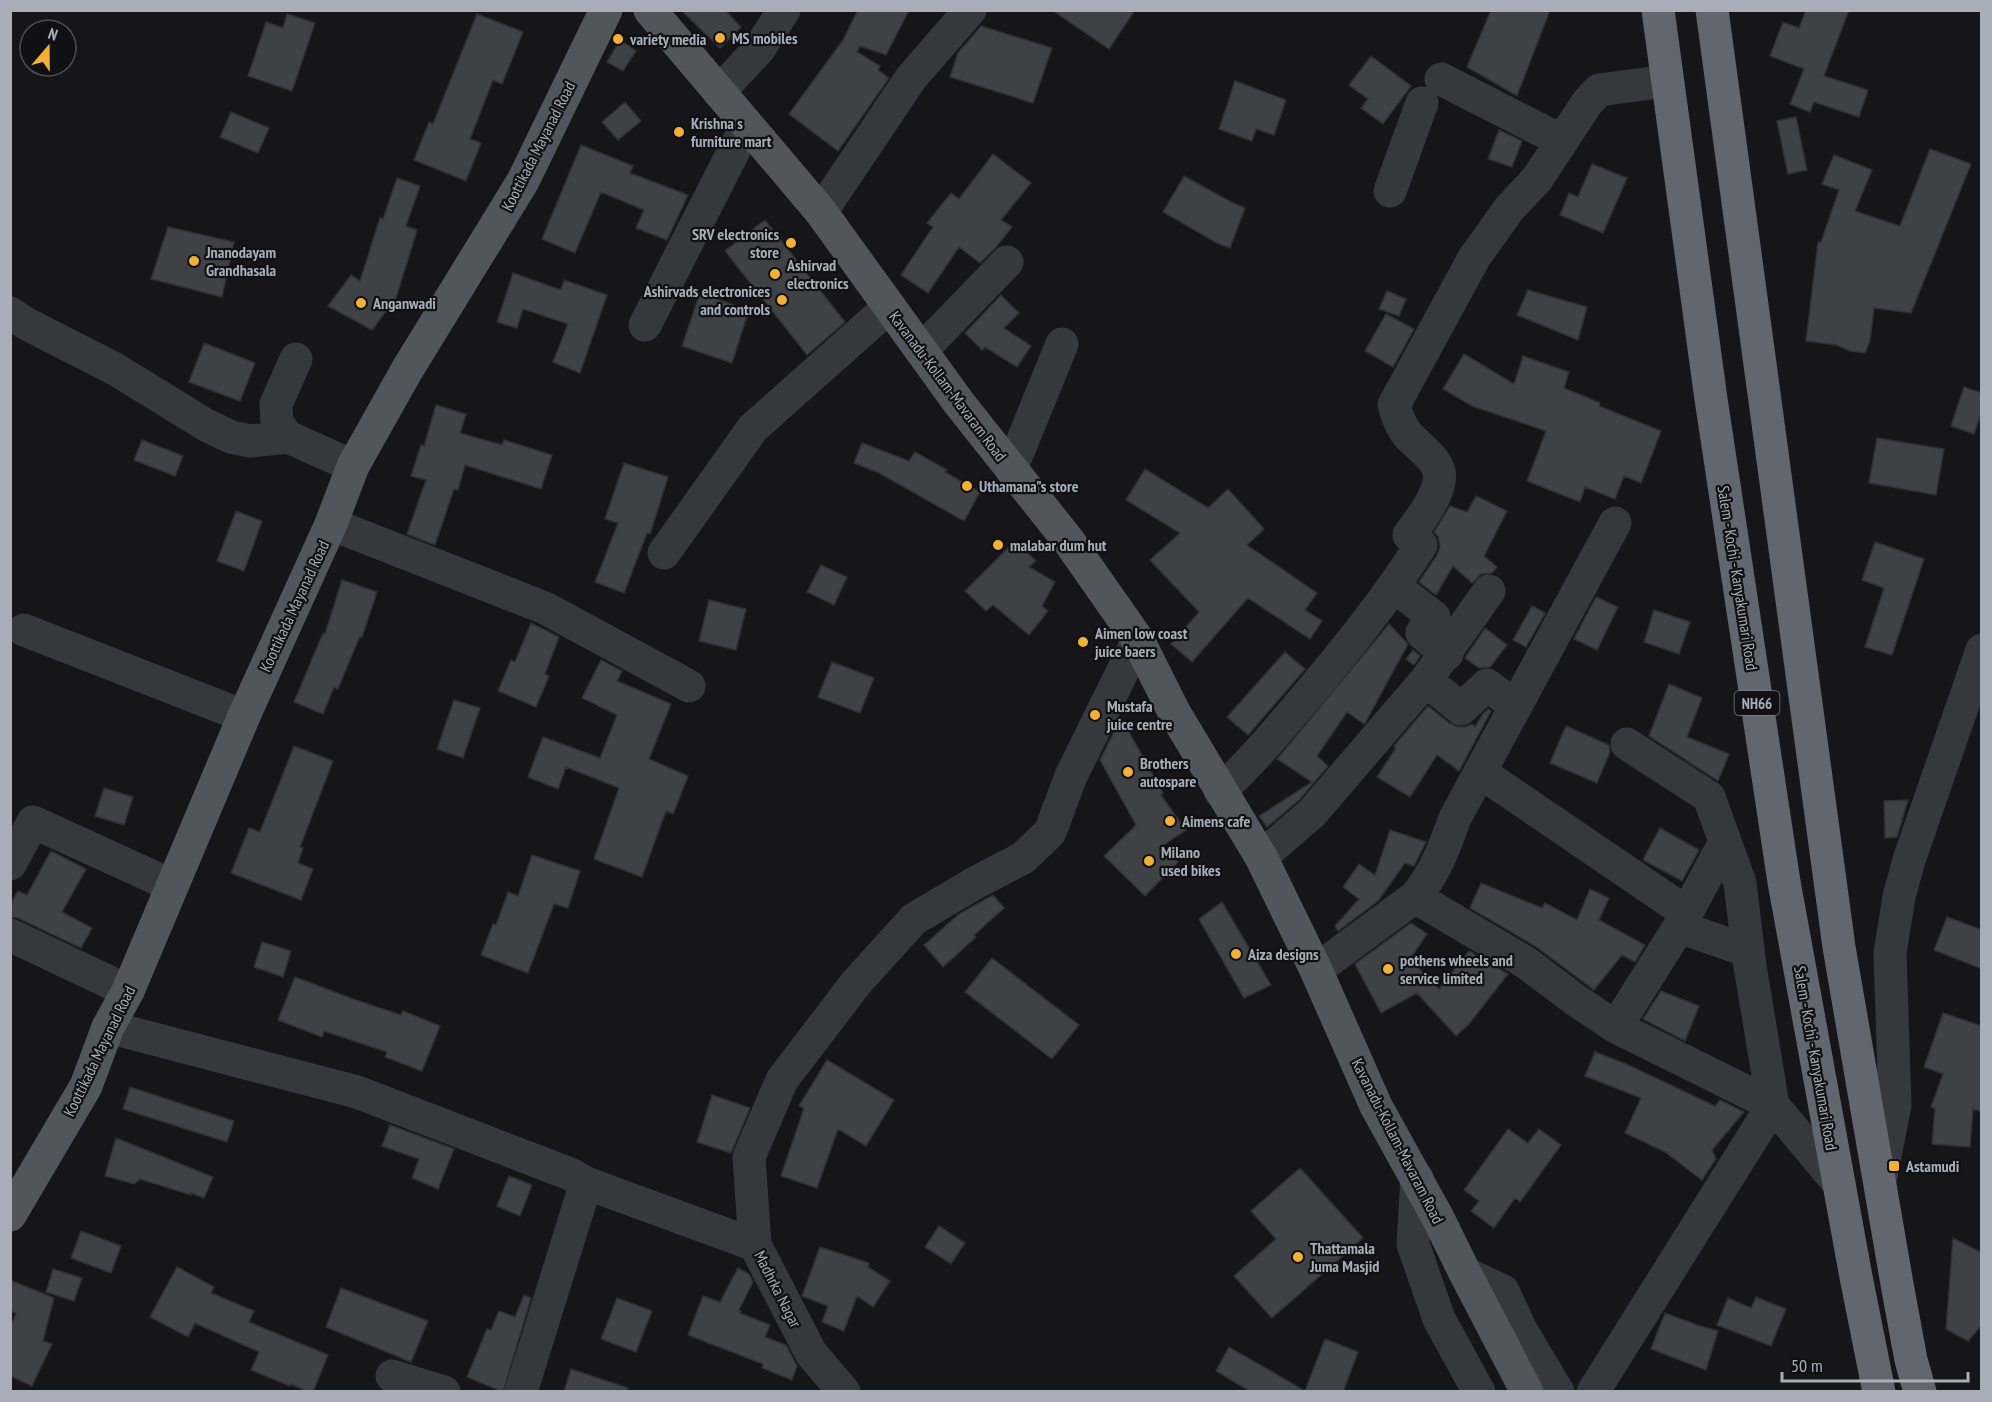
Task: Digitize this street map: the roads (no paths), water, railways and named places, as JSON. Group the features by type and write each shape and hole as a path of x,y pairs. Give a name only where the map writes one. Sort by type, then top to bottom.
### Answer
{"highway":[{"name":"Salem - Kochi - Kanyakumari Road","path":"1658,10 1712,399 1784,882 1879,1392"},
{"path":"1712,10 1839,947 1909,1349 1920,1392"}],"main road":[{"name":"Koottikada Mayanad Road","path":"10,1215 86,1086 108,1028 128,992 171,885 244,716 331,524 353,466 406,370 523,181 606,10"},
{"name":"Kavanadu-Kollam-Mavaram Road","path":"650,10 821,212 888,308 1011,470 1068,540 1138,640 1174,712 1261,857 1316,970 1376,1106 1417,1178 1527,1392"}],"street":[{"path":"719,92 759,49 784,10"},
{"path":"821,212 911,78 970,10"},
{"path":"1220,791 1248,766 1342,654 1395,587 1421,545 1409,535 1431,501 1440,481 1436,464 1407,434 1397,418 1394,405 1474,258 1509,209 1537,179 1587,103 1599,90 1668,81"},
{"path":"1390,191 1431,91 1562,141"},
{"path":"645,325 747,125"},
{"path":"921,351 1007,262"},
{"path":"664,553 753,428 888,308"},
{"path":"10,313 115,369 206,426 231,437 250,441 288,437 353,466"},
{"path":"1011,470 1062,344"},
{"path":"288,437 278,423 276,404 296,359"},
{"path":"331,524 545,608 689,686"},
{"path":"1316,970 1415,897 1437,867 1455,818 1615,524"},
{"path":"1395,587 1434,617 1422,633 1447,654"},
{"path":"1261,857 1312,813 1426,680 1447,654 1489,591"},
{"path":"24,630 244,716"},
{"path":"755,1245 749,1157 782,1080 856,983 914,919 1023,858 1050,832 1071,776 1138,640"},
{"path":"1879,1183 1895,1105 1890,953 1899,897 1909,860 1976,682 1982,650"},
{"path":"1426,680 1461,709 1487,685 1516,706"},
{"path":"1593,1392 1773,1105 1748,951 1740,883 1709,797 1627,744"},
{"path":"1480,772 1683,920 1748,951"},
{"path":"10,864 33,822 171,885"},
{"path":"1616,1027 1683,920 1725,842"},
{"path":"1415,897 1525,962 1616,1027 1773,1105 1839,1184"},
{"path":"10,935 128,992"},
{"name":"Madhrka Nagar","path":"108,1028 357,1092 570,1174 585,1183 755,1245 811,1353 844,1392"},
{"path":"1417,1178 1413,1244 1439,1319 1479,1392"},
{"path":"521,1392 585,1183"},
{"path":"1465,1273 1503,1291 1521,1330 1558,1392"},
{"path":"392,1376 444,1392"}],"place":[{"name":"MS mobiles","path":"720,38"},
{"name":"variety media","path":"618,39"},
{"name":"Krishna s furniture mart","path":"679,132"},
{"name":"SRV electronics store","path":"791,243"},
{"name":"Jnanodayam Grandhasala","path":"194,261"},
{"name":"Ashirvad electronics","path":"775,274"},
{"name":"Ashirvads electronices and controls","path":"782,300"},
{"name":"Anganwadi","path":"361,303"},
{"name":"Uthamana\"s store","path":"967,486"},
{"name":"malabar dum hut","path":"998,545"},
{"name":"Aimen low coast juice baers","path":"1083,642"},
{"name":"Mustafa juice centre","path":"1095,715"},
{"name":"Brothers autospare","path":"1128,772"},
{"name":"Aimens cafe","path":"1170,821"},
{"name":"Milano used bikes","path":"1149,861"},
{"name":"Aiza designs","path":"1236,954"},
{"name":"pothens wheels and service limited","path":"1388,969"},
{"name":"Astamudi","path":"1894,1166"},
{"name":"Thattamala Juma Masjid","path":"1298,1257"}]}
